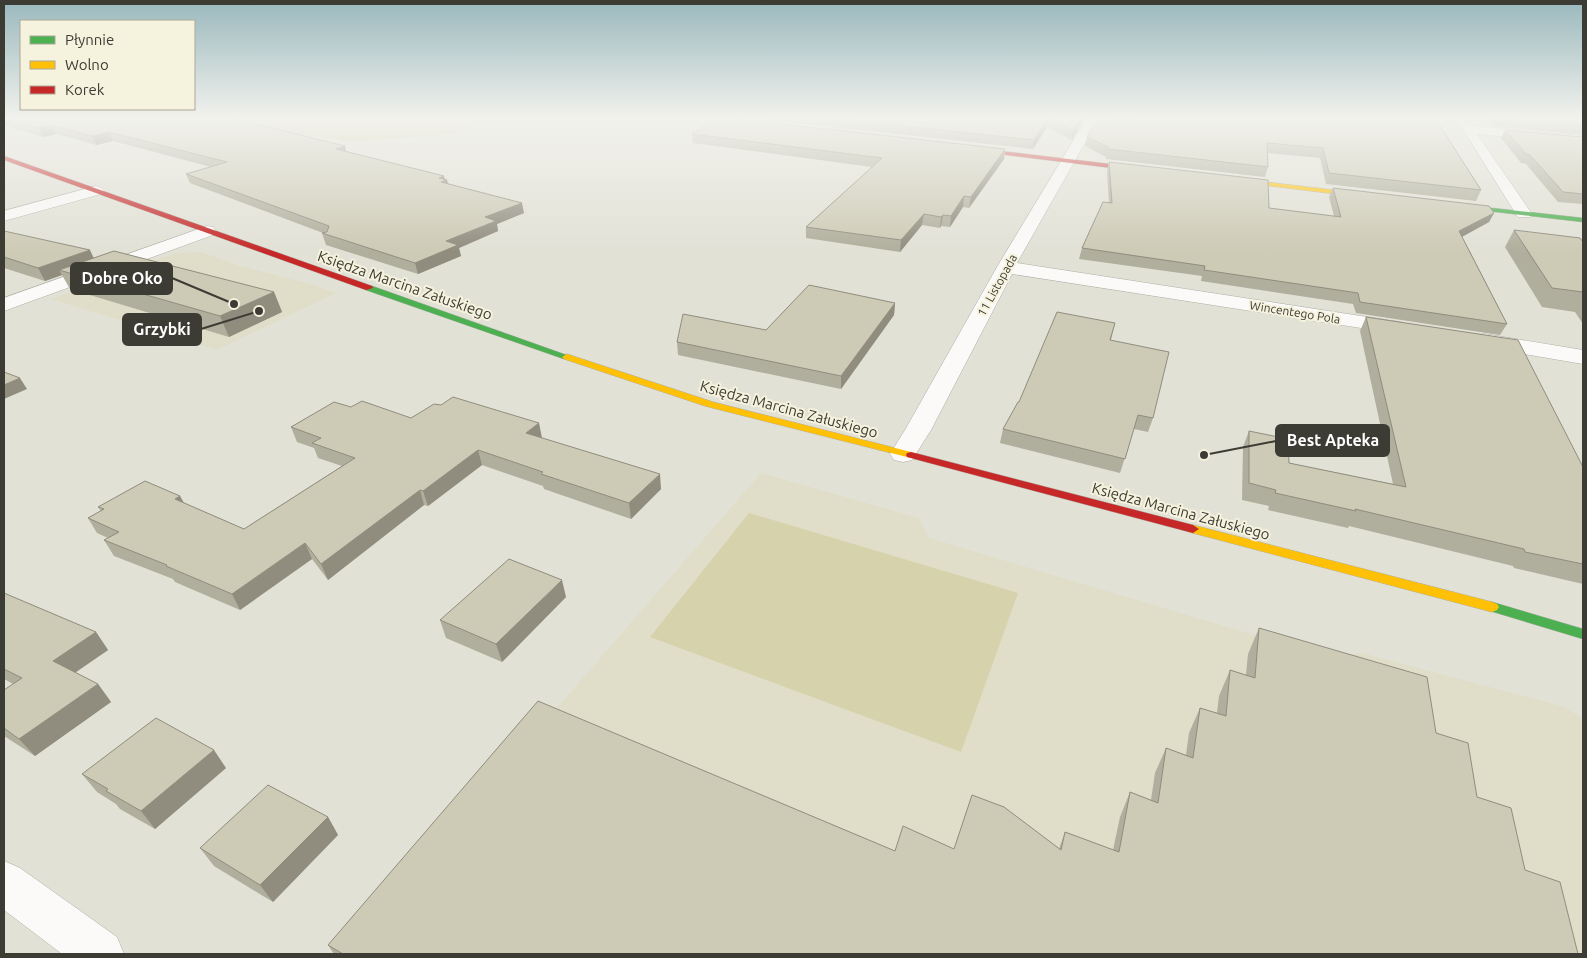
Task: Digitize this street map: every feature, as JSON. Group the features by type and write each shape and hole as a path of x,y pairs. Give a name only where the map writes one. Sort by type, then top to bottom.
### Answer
{"street":[{"name":"Księdza Marcina Załuskiego","path":"13,163 504,335 709,404 954,466 1502,610 1583,634"},
{"name":"11 Listopada","path":"903,454 918,430 1006,267 1067,163"},
{"path":"1082,163 1160,172"},
{"path":"1490,163 1524,214"},
{"path":"1218,178 1376,196"},
{"path":"4,216 96,191"},
{"path":"1445,204 1583,220"},
{"path":"4,306 207,231"},
{"name":"Wincentego Pola","path":"1006,267 1418,331"},
{"path":"1466,338 1583,357"},
{"path":"4,883 100,954"}],"shaded area":[{"path":"201,252 237,265 314,285 336,293 217,350 51,299 176,253"},
{"path":"761,473 919,518 929,538 1332,658 1362,653 1565,707 1583,719 1583,954 343,954"},
{"path":"749,513 1018,593 961,752 650,637"}],"building":[{"path":"225,163 391,163 444,176 439,178 447,180 441,182 522,203 485,217 496,221 446,241 458,245 415,263 322,233 327,232 329,226 186,174"},
{"path":"877,163 995,163 971,197 964,196 951,216 943,215 941,217 924,214 901,240 806,227"},
{"path":"1109,163 1268,180 1269,208 1341,217 1333,188 1489,206 1494,213 1459,231 1507,324 1360,302 1358,293 1204,270 1205,266 1082,248 1103,202 1112,203"},
{"path":"1230,163 1268,163 1268,167"},
{"path":"1327,163 1464,163 1481,190 1329,173"},
{"path":"1537,163 1583,163 1583,194 1563,192"},
{"path":"1514,230 1580,238 1583,242 1583,292 1552,288"},
{"path":"4,231 90,250 38,268 4,257"},
{"path":"114,251 274,292 220,316 59,270"},
{"path":"809,285 895,303 841,376 677,342 683,314 766,330"},
{"path":"1057,312 1115,323 1110,340 1169,352 1153,418 1138,415 1125,459 1003,429 1019,402"},
{"path":"1366,317 1518,340 1583,467 1583,564 1525,552 1524,549 1355,509 1356,511 1275,493 1276,490 1249,483 1249,431 1288,439 1289,463 1406,487"},
{"path":"4,372 20,378 4,385"},
{"path":"453,397 539,423 526,433 660,474 629,503 541,474 543,472 478,450 423,491 420,490 321,564 305,543 232,594 104,540 119,532 88,518 104,509 98,507 145,481 180,496 175,499 244,529 355,458 312,443 321,438 291,427 334,402 351,407 362,401 411,418 434,404 441,405"},
{"path":"509,559 562,580 496,644 440,620"},
{"path":"4,593 96,632 53,661 98,684 19,739 4,728 4,690 22,678 4,669"},
{"path":"1259,628 1427,677 1436,733 1468,743 1477,797 1511,808 1525,870 1560,882 1578,954 343,954 328,945 538,701 895,851 903,826 954,849 972,795 1004,807 1061,850 1065,832 1119,852 1130,792 1158,803 1166,748 1193,758 1200,708 1226,716 1230,670 1255,678"},
{"path":"156,718 214,750 141,811 106,791 108,789 82,774"},
{"path":"268,785 328,817 260,885 200,848"}],"traffic: fast":[{"path":"1455,206 1583,220"},
{"path":"369,288 567,357"},
{"path":"1492,607 1583,634"}],"traffic: slow":[{"path":"1232,180 1368,196"},
{"path":"567,357 709,404 911,455"},
{"path":"1193,529 1492,607"}],"traffic: jam":[{"path":"17,163 369,288"},
{"path":"1083,163 1144,170"},
{"path":"911,455 1193,529"}],"place":[{"name":"Dobre Oko","path":"234,304"},
{"name":"Grzybki","path":"259,311"},
{"name":"Best Apteka","path":"1204,455"}]}
